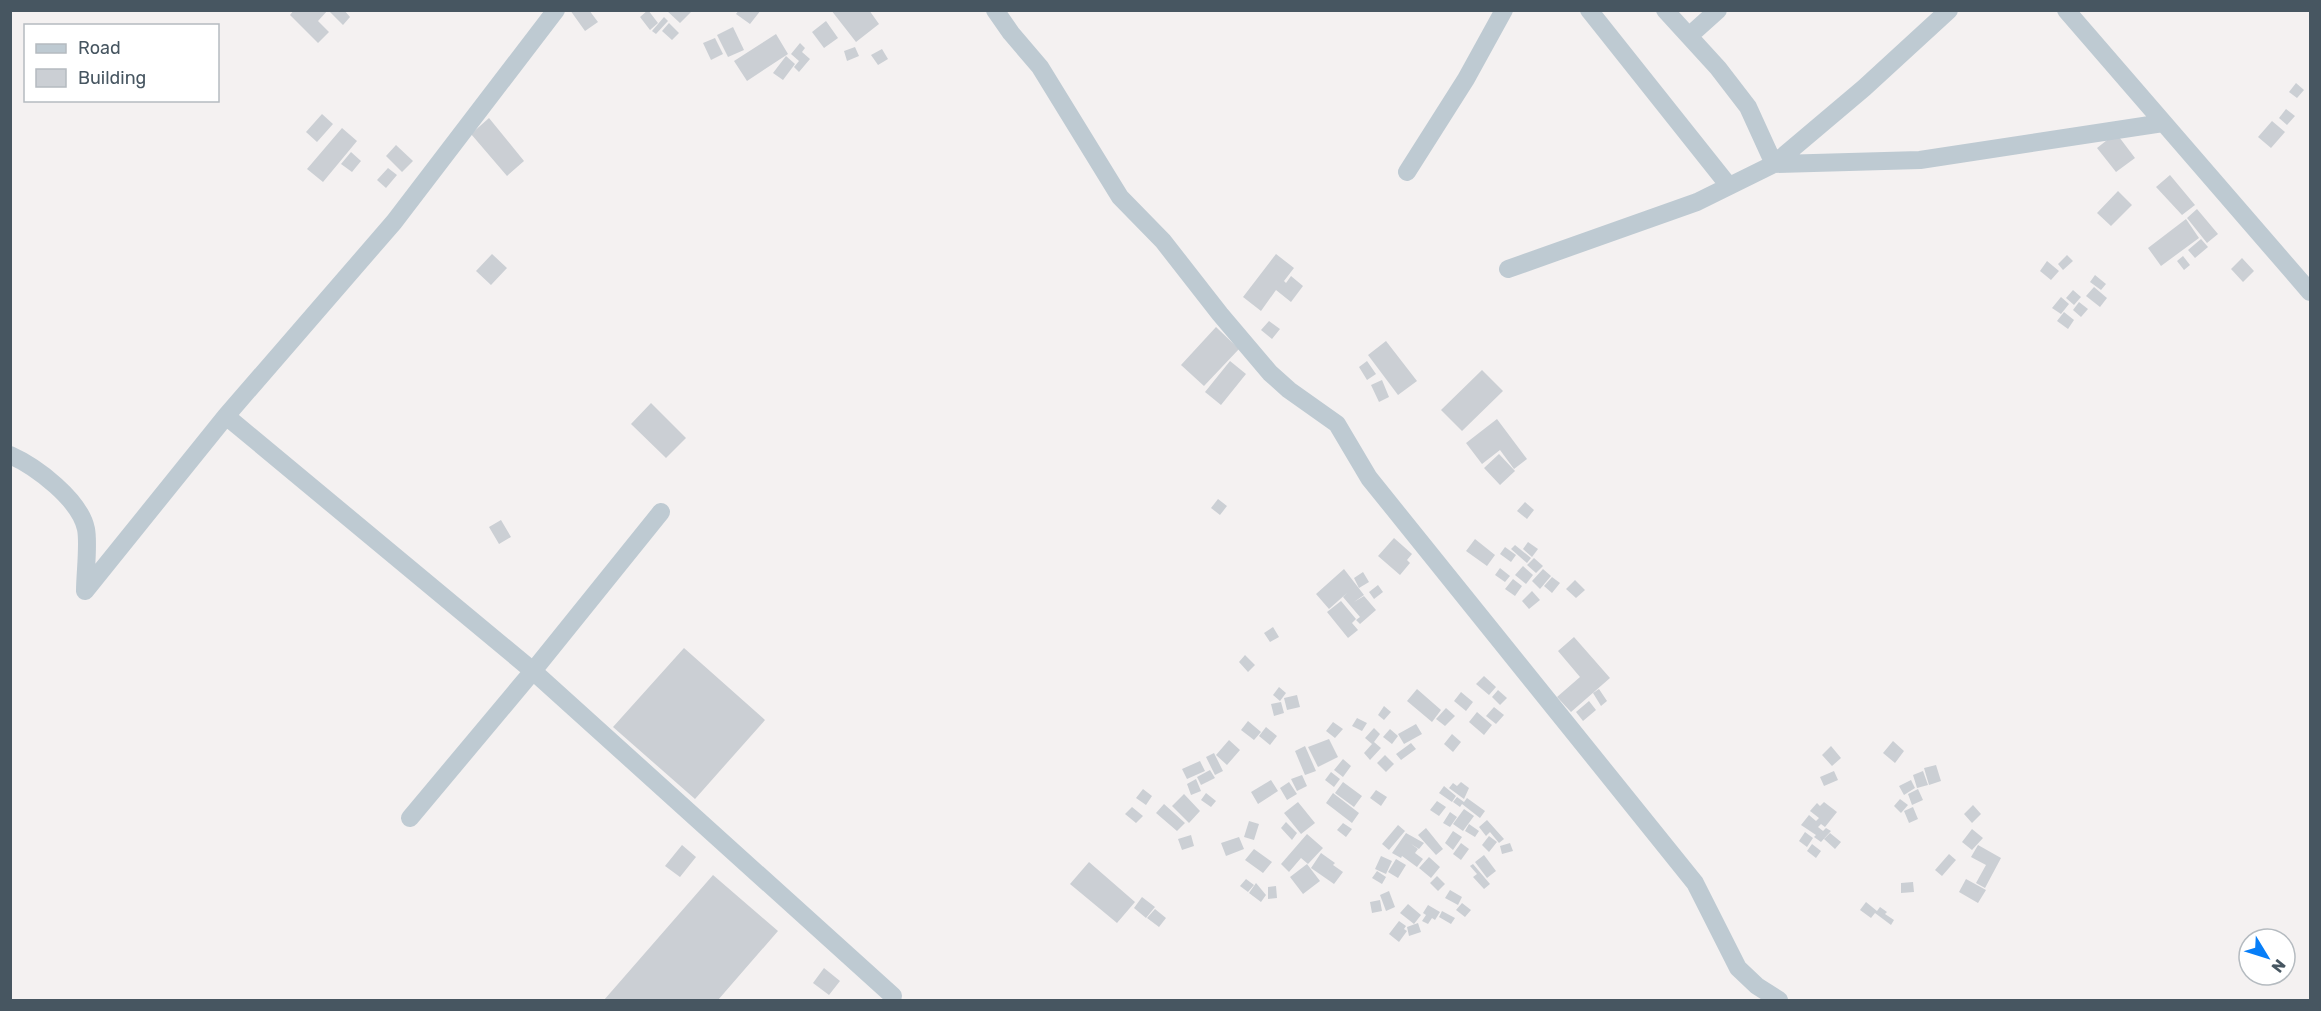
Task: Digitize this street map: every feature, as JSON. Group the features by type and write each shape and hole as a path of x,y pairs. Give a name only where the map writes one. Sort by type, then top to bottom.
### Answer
{"street":[{"path":"10,455 25,462 69,496 86,529 85,591 226,416 394,222 556,10"},
{"path":"995,10 1011,33 1040,66 1120,197 1163,241 1270,373 1289,390 1337,424 1369,478 1695,884 1738,968 1757,986 1779,1000"},
{"path":"1407,172 1466,79 1504,10"},
{"path":"1589,10 1729,186"},
{"path":"1665,10 1718,68 1748,107 1774,164"},
{"path":"1689,36 1718,10"},
{"path":"1508,269 1697,202 1774,164 1864,88 1949,10"},
{"path":"2066,10 2310,292"},
{"path":"1774,164 1920,160 2163,123"},
{"path":"226,416 533,671 892,996"},
{"path":"410,818 533,671 661,512"}],"building":[{"path":"294,10 328,10 318,21 329,32 318,43 290,15"},
{"path":"328,10 344,10 350,17 343,25"},
{"path":"570,10 589,10 598,22 585,31"},
{"path":"648,10 658,23 650,30 640,17"},
{"path":"666,10 689,10 691,12 680,23"},
{"path":"739,10 761,10 750,24 736,14"},
{"path":"831,10 869,10 879,24 856,42"},
{"path":"664,17 668,21 656,34 652,31"},
{"path":"826,21 838,38 824,48 812,32"},
{"path":"669,23 679,33 672,40 662,31"},
{"path":"733,27 744,50 728,57 717,35"},
{"path":"776,34 788,54 747,81 734,61"},
{"path":"715,38 723,54 711,60 703,43"},
{"path":"800,43 805,48 802,52 810,59 799,72 794,67 799,61 791,54"},
{"path":"855,47 859,56 847,61 844,51"},
{"path":"882,49 888,59 878,65 871,55"},
{"path":"786,56 795,64 783,80 773,73"},
{"path":"2296,83 2304,90 2297,98 2289,92"},
{"path":"2286,109 2295,116 2287,125 2279,118"},
{"path":"322,114 333,124 317,142 306,132"},
{"path":"489,118 524,161 507,176 471,134"},
{"path":"2272,121 2285,132 2271,148 2258,137"},
{"path":"342,128 357,141 323,182 307,169"},
{"path":"2116,133 2135,158 2116,172 2097,148"},
{"path":"396,145 413,161 402,172 386,156"},
{"path":"351,152 361,161 352,172 341,164"},
{"path":"388,168 397,175 386,188 377,180"},
{"path":"2170,175 2195,205 2182,215 2156,187"},
{"path":"2118,191 2132,205 2111,226 2097,213"},
{"path":"2197,209 2218,234 2207,243 2187,218"},
{"path":"2186,219 2199,238 2161,266 2148,248"},
{"path":"2201,239 2208,247 2195,258 2188,250"},
{"path":"492,254 507,268 491,285 476,271"},
{"path":"1276,254 1294,268 1284,281 1286,283 1291,276 1303,286 1291,302 1276,290 1261,311 1243,297"},
{"path":"2067,255 2073,261 2063,270 2058,264"},
{"path":"2183,256 2190,265 2184,270 2177,261"},
{"path":"2242,258 2254,271 2243,282 2231,269"},
{"path":"2047,261 2059,271 2051,280 2040,271"},
{"path":"2095,275 2106,284 2101,290 2090,282"},
{"path":"2094,287 2107,298 2100,307 2086,296"},
{"path":"2073,290 2081,297 2074,305 2066,298"},
{"path":"2061,297 2069,304 2061,314 2052,308"},
{"path":"2079,302 2088,309 2081,317 2073,310"},
{"path":"2064,312 2074,320 2068,329 2057,321"},
{"path":"1269,321 1280,329 1272,339 1261,330"},
{"path":"1216,327 1239,349 1204,386 1181,365"},
{"path":"1386,341 1417,381 1398,395 1368,355"},
{"path":"1230,361 1246,374 1221,405 1205,392"},
{"path":"1367,361 1376,374 1367,380 1359,367"},
{"path":"1482,370 1503,391 1462,431 1441,410"},
{"path":"1382,380 1389,397 1379,402 1371,385"},
{"path":"651,403 686,438 666,458 631,424"},
{"path":"1497,419 1527,459 1514,469 1500,450 1482,464 1466,443"},
{"path":"1499,454 1515,471 1500,485 1484,468"},
{"path":"1218,499 1227,506 1220,515 1211,508"},
{"path":"1525,502 1534,510 1527,519 1517,511"},
{"path":"501,520 511,537 499,544 489,527"},
{"path":"1394,538 1412,554 1407,560 1410,563 1400,575 1378,556"},
{"path":"1475,539 1495,555 1487,566 1466,551"},
{"path":"1528,542 1538,549 1532,557 1523,549"},
{"path":"1515,545 1531,558 1527,563 1511,549"},
{"path":"1505,547 1516,555 1511,562 1500,554"},
{"path":"1534,558 1543,566 1536,573 1527,565"},
{"path":"1523,566 1533,575 1526,584 1515,575"},
{"path":"1500,568 1510,576 1505,582 1495,575"},
{"path":"1344,569 1364,595 1354,602 1364,596 1376,610 1360,624 1356,620 1360,617 1343,597 1347,593 1329,609 1316,594"},
{"path":"1543,569 1551,576 1540,589 1532,581"},
{"path":"1363,572 1369,582 1359,588 1354,578"},
{"path":"1552,577 1560,583 1552,593 1544,586"},
{"path":"1513,579 1522,586 1515,596 1505,589"},
{"path":"1575,580 1585,590 1576,598 1566,589"},
{"path":"1378,585 1383,592 1374,599 1369,592"},
{"path":"1532,591 1540,600 1529,609 1522,601"},
{"path":"1341,601 1356,619 1352,623 1358,630 1348,638 1327,612"},
{"path":"1273,627 1279,637 1270,642 1264,633"},
{"path":"1574,637 1610,678 1571,712 1557,697 1580,677 1558,651"},
{"path":"684,648 765,720 695,799 613,727"},
{"path":"1245,655 1255,665 1248,672 1239,662"},
{"path":"1484,676 1496,687 1489,695 1476,684"},
{"path":"1279,687 1286,693 1280,701 1273,695"},
{"path":"1417,689 1441,710 1432,722 1407,701"},
{"path":"1599,689 1607,701 1601,706 1593,693"},
{"path":"1498,690 1507,698 1500,705 1492,697"},
{"path":"1461,692 1473,702 1466,711 1454,701"},
{"path":"1297,695 1300,707 1287,710 1284,698"},
{"path":"1589,701 1596,710 1583,721 1576,712"},
{"path":"1281,702 1284,713 1274,716 1271,704"},
{"path":"1384,706 1391,712 1384,720 1378,715"},
{"path":"1494,707 1504,715 1496,724 1486,716"},
{"path":"1446,708 1455,716 1445,726 1436,719"},
{"path":"1477,712 1492,725 1484,735 1469,722"},
{"path":"1357,718 1367,723 1362,731 1352,726"},
{"path":"1248,721 1261,732 1254,740 1241,730"},
{"path":"1333,722 1343,729 1335,738 1326,731"},
{"path":"1416,724 1422,734 1404,744 1398,734"},
{"path":"1266,727 1277,736 1270,745 1259,736"},
{"path":"1374,728 1380,734 1374,742 1381,748 1370,760 1364,753 1372,744 1365,738"},
{"path":"1390,729 1398,736 1392,744 1383,737"},
{"path":"1452,734 1461,742 1453,752 1444,744"},
{"path":"1329,739 1338,757 1318,767 1308,747"},
{"path":"1229,740 1240,750 1227,765 1216,755"},
{"path":"1893,741 1904,751 1895,763 1883,753"},
{"path":"1411,743 1416,749 1401,760 1396,754"},
{"path":"1305,746 1316,771 1305,775 1295,751"},
{"path":"1831,746 1841,758 1832,766 1822,755"},
{"path":"1214,753 1223,771 1215,775 1206,757"},
{"path":"1385,755 1394,764 1386,772 1377,763"},
{"path":"1343,759 1351,766 1343,777 1334,770"},
{"path":"1200,761 1205,771 1187,779 1182,769"},
{"path":"1936,765 1941,781 1929,785 1924,768"},
{"path":"1210,770 1215,778 1201,785 1197,777"},
{"path":"1834,771 1838,780 1824,786 1820,777"},
{"path":"1923,771 1928,785 1917,788 1913,775"},
{"path":"1331,772 1340,779 1334,787 1325,780"},
{"path":"1302,775 1307,786 1297,791 1291,779"},
{"path":"1196,779 1201,791 1191,795 1187,784"},
{"path":"1271,780 1278,791 1258,804 1251,792"},
{"path":"1911,780 1915,788 1904,795 1899,786"},
{"path":"1289,782 1297,794 1287,800 1280,788"},
{"path":"1343,782 1362,796 1354,807 1335,793"},
{"path":"1461,782 1469,788 1464,799 1449,788 1453,783 1457,786"},
{"path":"1444,786 1456,796 1452,802 1439,793"},
{"path":"1143,789 1152,796 1146,805 1136,798"},
{"path":"1918,789 1923,800 1912,805 1908,794"},
{"path":"1376,790 1387,797 1381,806 1370,798"},
{"path":"1206,793 1216,801 1211,807 1201,800"},
{"path":"1333,793 1359,813 1352,823 1326,803"},
{"path":"1184,794 1200,811 1189,823 1172,806"},
{"path":"1457,797 1464,802 1467,798 1485,811 1480,818 1462,804 1460,807 1453,802"},
{"path":"1900,799 1908,805 1901,813 1894,806"},
{"path":"1437,801 1446,807 1439,816 1430,810"},
{"path":"1298,802 1315,823 1301,834 1284,813"},
{"path":"1824,802 1837,812 1825,827 1821,824 1818,827 1823,831 1826,828 1831,831 1821,842 1814,837 1816,835 1801,825 1809,815 1816,821 1819,818 1810,811 1817,803 1820,806"},
{"path":"1164,804 1185,823 1177,831 1156,813"},
{"path":"1973,805 1981,814 1972,823 1964,814"},
{"path":"1132,807 1143,816 1136,823 1125,814"},
{"path":"1913,807 1918,819 1909,823 1904,811"},
{"path":"1464,809 1474,816 1463,831 1453,824"},
{"path":"1450,812 1457,817 1450,827 1443,823"},
{"path":"1487,820 1504,839 1499,843 1490,832 1486,836 1479,827"},
{"path":"1249,821 1259,824 1254,840 1244,837"},
{"path":"1286,822 1297,833 1292,840 1281,828"},
{"path":"1343,823 1352,829 1346,837 1337,830"},
{"path":"1469,824 1479,831 1475,837 1465,831"},
{"path":"1398,825 1405,831 1389,850 1382,844"},
{"path":"1426,828 1443,849 1436,855 1418,835"},
{"path":"1972,829 1983,838 1972,850 1962,842"},
{"path":"1453,831 1462,837 1453,850 1445,843"},
{"path":"1805,832 1813,838 1807,847 1799,841"},
{"path":"1406,833 1424,843 1419,849 1411,844 1418,849 1415,853 1423,859 1417,867 1402,856 1401,858 1392,853"},
{"path":"1830,833 1841,842 1835,849 1824,839"},
{"path":"1307,834 1323,848 1308,864 1301,858 1289,872 1281,864"},
{"path":"1191,835 1194,846 1182,850 1178,839"},
{"path":"1489,836 1497,842 1489,852 1482,845"},
{"path":"1239,837 1244,849 1226,856 1221,843"},
{"path":"1461,843 1469,849 1461,860 1453,854"},
{"path":"1510,843 1513,851 1502,854 1500,846"},
{"path":"1812,844 1821,851 1816,858 1807,851"},
{"path":"682,845 696,857 680,877 665,866"},
{"path":"1978,845 2001,858 1985,888 1976,883 1986,865 1971,857"},
{"path":"1254,849 1272,862 1263,873 1245,860"},
{"path":"1321,853 1343,872 1334,884 1311,868"},
{"path":"1949,854 1956,860 1942,876 1935,870"},
{"path":"1484,855 1496,871 1487,878 1475,862"},
{"path":"1381,856 1392,861 1386,874 1375,869"},
{"path":"1429,857 1440,867 1431,878 1419,868"},
{"path":"1396,859 1406,865 1398,878 1388,872"},
{"path":"1089,862 1135,902 1117,923 1070,884"},
{"path":"1307,864 1320,881 1303,894 1290,877"},
{"path":"1473,864 1490,884 1484,889 1473,877 1477,874 1470,866"},
{"path":"1377,871 1386,877 1382,884 1372,878"},
{"path":"713,875 778,931 718,1000 604,1000"},
{"path":"1437,876 1445,884 1438,891 1430,883"},
{"path":"1246,879 1254,885 1248,892 1240,886"},
{"path":"1966,879 1986,890 1978,903 1959,892"},
{"path":"1913,882 1914,892 1901,893 1901,883"},
{"path":"1256,883 1266,895 1261,902 1249,893"},
{"path":"1276,886 1277,898 1268,899 1268,887"},
{"path":"1450,890 1462,897 1458,905 1445,898"},
{"path":"1389,891 1395,907 1386,911 1380,895"},
{"path":"1142,897 1155,907 1146,918 1134,908"},
{"path":"1380,900 1382,911 1372,913 1370,902"},
{"path":"1866,902 1877,911 1880,907 1887,912 1885,914 1894,920 1891,925 1875,913 1871,918 1860,910"},
{"path":"1462,903 1471,910 1465,917 1456,910"},
{"path":"1408,904 1421,915 1414,924 1400,913"},
{"path":"1428,905 1440,912 1435,920 1432,918 1428,924 1422,921 1426,915 1423,913"},
{"path":"1155,909 1166,918 1159,927 1147,918"},
{"path":"1442,911 1455,918 1451,924 1439,917"},
{"path":"1399,921 1406,926 1404,929 1407,931 1399,942 1389,934"},
{"path":"1418,923 1421,932 1409,936 1407,927"},
{"path":"824,968 840,981 829,995 813,983"}]}
